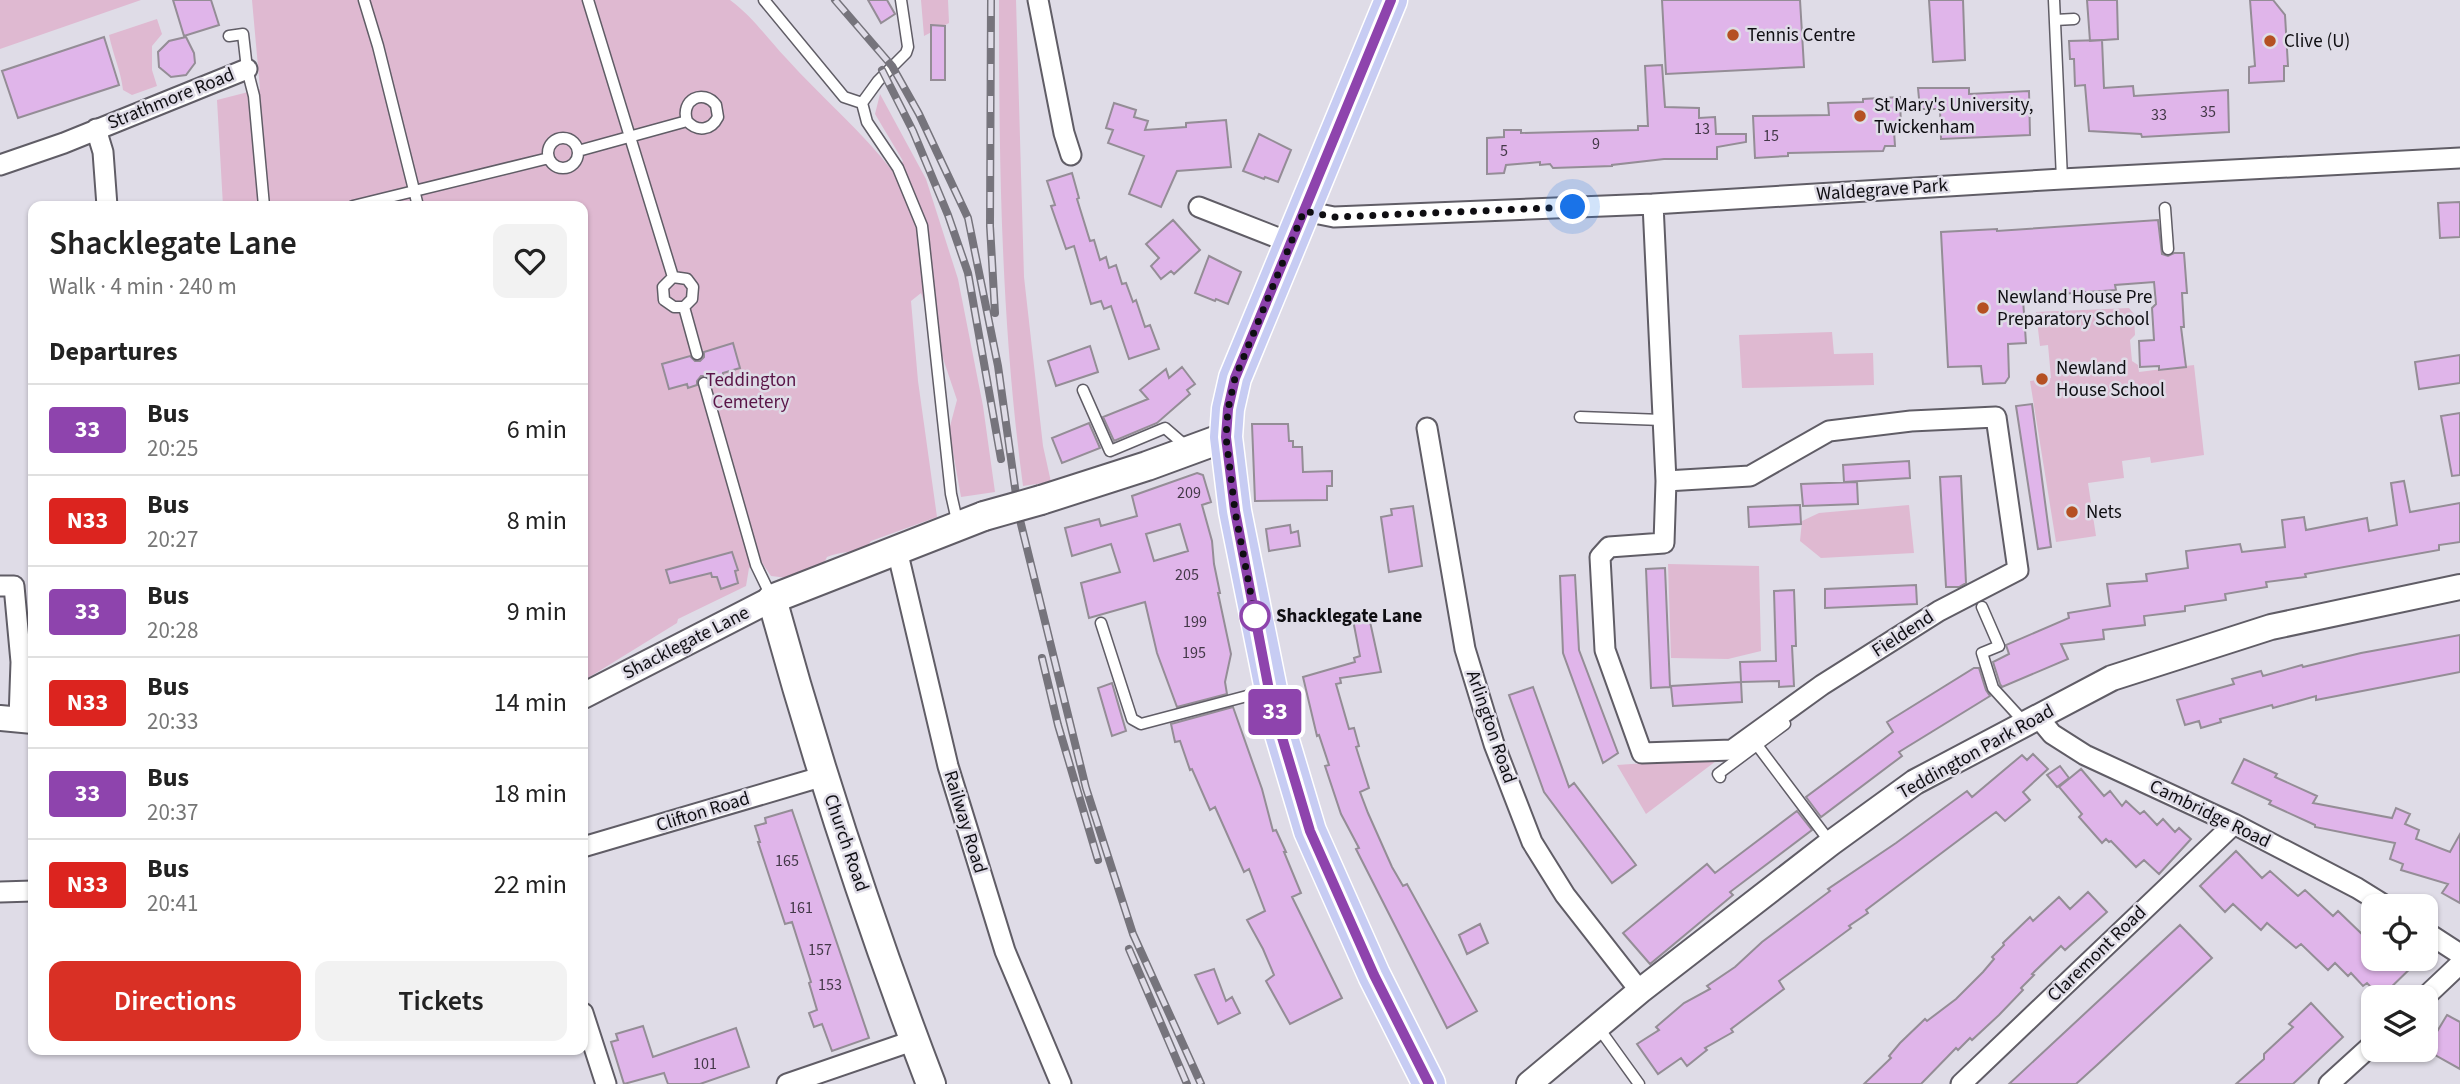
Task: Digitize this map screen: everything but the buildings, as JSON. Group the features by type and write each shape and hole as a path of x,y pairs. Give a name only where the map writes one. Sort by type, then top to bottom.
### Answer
{"main road":[{"path":"1391,0 1235,378 1228,409 1226,437 1235,511 1269,690 1310,831 1374,975 1429,1084"},
{"name":"Shacklegate Lane","path":"772,599 984,516 1147,466 1226,437"},
{"name":"Church Road","path":"772,599 824,776 931,1084"}],"street":[{"path":"1038,0 1064,133 1071,155"},
{"name":"Strathmore Road","path":"0,165 64,143 247,69"},
{"name":"Strathmore Road","path":"96,130 103,152 107,201"},
{"name":"Waldegrave Park","path":"1304,211 1334,217 1653,204 2460,158"},
{"name":"Fieldend","path":"1653,204 1666,481 1664,543 1609,547 1600,557 1605,650 1642,752 1732,750 1822,685 1939,611 2018,570 1996,416 1911,421 1829,431 1750,476 1666,481"},
{"path":"1199,207 1291,243"},
{"name":"Arlington Road","path":"1427,428 1465,649 1494,744 1532,842 1565,895 1640,991"},
{"name":"Railway Road","path":"897,550 948,766 1005,951 1060,1084"},
{"path":"0,586 15,586 21,662 17,719"},
{"name":"Teddington Park Road","path":"1529,1084 1640,991 1831,843 1915,782 2112,678 2271,627 2460,587"},
{"name":"Shacklegate Lane","path":"588,693 772,599"},
{"name":"Cambridge Road","path":"2032,720 2085,755 2234,824 2367,894"},
{"name":"Clifton Road","path":"588,846 824,776"},
{"name":"Claremont Road","path":"1961,1084 2234,824"},
{"path":"0,891 28,891"},
{"path":"2438,940 2460,954"},
{"path":"2438,985 2460,964"},
{"path":"588,1028 606,1084"},
{"path":"787,1084 915,1040"},
{"path":"2329,1084 2361,1055"}],"lane":[{"path":"364,0 417,201"},
{"path":"588,0 673,277"},
{"path":"764,0 844,97 862,103"},
{"path":"862,103 908,47 901,0"},
{"path":"2054,0 2062,179"},
{"path":"2055,20 2074,19"},
{"path":"229,36 243,34 247,69 254,96 264,201"},
{"path":"862,103 867,122 898,168 922,226 951,494 958,526"},
{"path":"578,151 687,121"},
{"path":"562,138 573,142 578,151 576,161 567,168 557,166 550,158 550,147 562,138"},
{"path":"372,201 550,158"},
{"path":"2165,208 2168,249"},
{"path":"673,277 687,279 693,287 692,299 684,307 674,307 664,300 663,287 673,277"},
{"path":"684,307 697,354"},
{"path":"704,383 755,565 772,599"},
{"path":"1083,390 1110,451 1165,428 1190,450"},
{"path":"1580,416 1662,420"},
{"path":"1982,607 1999,646 1982,653 1993,688 2032,720"},
{"path":"1101,623 1132,719 1141,724 1269,690"},
{"path":"1720,777 1718,774 1785,724"},
{"path":"1757,745 1831,843"},
{"path":"1598,1027 1639,1084"}],"green space":[{"path":"0,0 141,0 0,49"},
{"name":"Teddington Cemetery","path":"252,0 730,0 753,21 894,173 903,161 875,114 880,94 926,179 958,279 983,406 995,492 961,497 949,430 957,400 921,293 911,301 918,381 937,517 871,541 865,549 827,557 822,567 788,578 771,576 762,563 749,568 746,586 678,619 677,623 588,678 588,201 223,201 217,100 260,89"},
{"path":"921,0 948,0 949,23 924,36"},
{"path":"999,0 1016,0 1024,277 1043,446 1051,482 1023,486 1006,304"},
{"path":"157,19 162,34 152,46 152,70 157,86 132,95 123,90 109,35"},
{"path":"2129,308 2134,314 2135,335 2130,340 2132,361 2138,365 2139,372 2194,365 2204,455 2151,463 2150,457 2122,461 2124,478 2088,483 2096,536 2056,542 2030,381 2051,378 2048,345 2040,346 2036,312"},
{"path":"1832,332 1834,354 1873,353 1874,385 1742,388 1739,335"},
{"path":"1909,505 1914,553 1821,558 1800,541 1802,521 1819,513"},
{"path":"1668,564 1759,566 1761,651 1728,659 1671,658"},
{"path":"1720,758 1646,814 1617,765"}],"railway":[{"path":"835,0 892,66 919,114 968,218 998,366 1019,516 1086,788 1133,934 1201,1084"},
{"path":"991,0 990,226 995,313"},
{"path":"882,70 913,131 948,215 968,273 1001,459"},
{"path":"1042,658 1058,725 1098,860"},
{"path":"1129,949 1187,1084"}],"bus line":[{"name":"33","path":"1391,0 1235,378 1228,409 1226,437 1235,511 1269,690 1310,831 1374,975 1429,1084"}],"place":[{"name":"Tennis Centre","path":"1733,35"},
{"name":"Clive (U)","path":"2270,41"},
{"name":"St Mary's University, Twickenham","path":"1860,116"},
{"name":"Newland House Pre Preparatory School","path":"1983,308"},
{"name":"Newland House School","path":"2042,379"},
{"name":"Nets","path":"2072,512"},
{"name":"Shacklegate Lane","path":"1255,616"}],"route":[{"path":"1255,616 1235,511 1226,437 1228,409 1235,378 1304,211 1334,217 1573,207"}]}
